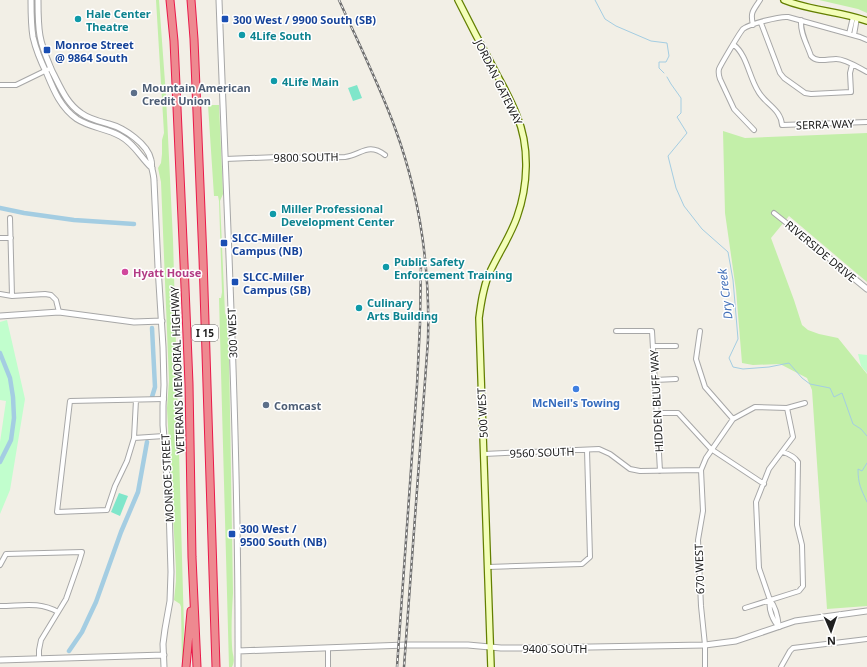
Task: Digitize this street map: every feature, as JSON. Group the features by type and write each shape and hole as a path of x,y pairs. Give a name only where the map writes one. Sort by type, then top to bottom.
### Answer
{"highway":[{"name":"VETERANS MEMORIAL HIGHWAY","path":"170,0 174,40 184,255 192,557 197,667"},
{"name":"I 15","path":"190,0 194,47 202,228 216,667"},
{"path":"186,667 191,605 192,557"}],"main road":[{"name":"JORDAN GATEWAY","path":"458,0 517,116 524,138 526,167"},
{"path":"784,0 801,6 867,21"},
{"name":"500 WEST","path":"491,667 479,318 480,304 488,276 508,239 518,216 524,190 526,167"}],"street":[{"path":"31,0 33,36 38,55 62,105 72,115 90,126 113,132 126,140 138,150 145,162 152,168"},
{"name":"MONROE STREET","path":"38,0 40,36 44,52 62,92 72,106 88,118 98,122 110,124 130,134 147,152 151,159 154,181 162,321 164,385 163,415 172,581 163,644 164,667"},
{"name":"300 WEST","path":"219,0 233,360 238,573 238,667"},
{"path":"753,25 752,13 760,0"},
{"path":"754,130 734,109 719,76 720,67 743,29 784,16 851,34 867,40"},
{"path":"851,34 855,18"},
{"path":"801,20 801,30 813,58 817,60 839,59 867,72"},
{"path":"761,23 780,73 802,92 811,94 851,92 850,73 852,65"},
{"name":"SERRA WAY","path":"734,45 740,51 758,92 782,118 782,125 867,122"},
{"path":"0,85 16,85 51,68"},
{"name":"9800 SOUTH","path":"225,159 345,157 351,156 363,150 375,149 385,155"},
{"name":"RIVERSIDE DRIVE","path":"774,213 867,289"},
{"path":"10,218 12,296"},
{"path":"0,238 11,238"},
{"path":"0,294 12,296 51,295 56,300 59,312"},
{"path":"0,316 59,312 134,322 162,321"},
{"name":"HIDDEN BLUFF WAY","path":"616,331 652,331 660,471"},
{"path":"700,331 696,359 705,387 733,418"},
{"path":"653,346 676,346"},
{"path":"655,380 676,379"},
{"path":"136,400 134,438 107,510 57,512 70,401 164,399"},
{"path":"660,471 701,470 711,449 733,418 755,407 787,408 805,403"},
{"path":"779,627 773,604 770,600 759,568 756,502 769,469 793,437 787,408"},
{"path":"657,413 678,413 711,449 764,484"},
{"path":"134,438 164,436"},
{"path":"488,567 582,564 590,557 587,450"},
{"name":"9560 SOUTH","path":"484,454 599,450 610,454 630,469 640,471 660,471"},
{"path":"745,608 799,591 803,586 802,545 797,525 798,462 795,457 783,452"},
{"name":"670 WEST","path":"701,470 703,510 698,540 706,667"},
{"path":"0,565 6,554 82,552 66,599 41,640 39,645 39,659"},
{"path":"0,606 40,606 47,607 58,612"},
{"name":"9400 SOUTH","path":"238,651 406,645 468,645 501,648 705,645 736,642 795,621 867,611"},
{"path":"781,667 793,648 867,639"},
{"path":"328,648 328,667"},
{"path":"0,660 164,655"}],"green space":[{"path":"156,0 159,0 166,96 173,240 184,628 183,662 181,607 180,604 174,600 176,569 167,408 169,381 161,182 158,168 161,163 162,140 164,133"},
{"path":"819,0 867,0 867,13 858,9"},
{"path":"357,85 362,98 353,101 348,88"},
{"path":"208,105 219,105 223,194 220,201 225,313 227,318 229,352 233,593 232,649 234,659 232,667 229,667 219,298 221,298 222,292 219,201 218,196 214,196"},
{"path":"723,131 745,138 867,133 867,282 789,216 771,238 802,325 808,330 819,334 838,338 867,374 867,606 827,609 812,390 807,378 780,364 753,365 742,363 736,290 725,213"},
{"path":"7,320 25,399 10,490 0,514 0,442 6,401 0,400 0,322"},
{"path":"858,354 867,355 867,373 861,366"},
{"path":"119,493 128,496 120,516 111,512"}],"waterway":[{"name":"Dry Creek","path":"595,0 605,19 616,26 651,41 667,43 669,56 666,62 659,62 659,68 664,73"},
{"name":"Dry Creek","path":"667,77 681,98 681,113 677,117 687,133 668,156 676,188 684,206 702,229 728,252 733,280 738,339 729,358 733,367 743,369 769,367 789,363 802,378 810,384 830,388 834,397 842,393 853,424 861,429 867,436"},
{"path":"0,208 74,220 134,224"},
{"path":"152,328 155,387 152,397"},
{"path":"0,353 10,378 14,418 11,440 0,462"},
{"path":"69,651 82,632 96,602 121,532 138,492 147,442"},
{"name":"Dry Creek","path":"867,463 862,471 858,469 860,486 867,502"}],"railway":[{"path":"339,0 382,95 404,154 417,206 425,259 428,340 404,667"},
{"path":"397,667 417,385 421,262"}],"place":[{"name":"Hale Center Theatre","path":"78,19"},
{"name":"300 West / 9900 South (SB)","path":"225,19"},
{"name":"4Life South","path":"242,35"},
{"name":"Monroe Street @ 9864 South","path":"47,50"},
{"name":"4Life Main","path":"274,81"},
{"name":"Mountain American Credit Union","path":"134,93"},
{"name":"Miller Professional Development Center","path":"273,214"},
{"name":"SLCC-Miller Campus (NB)","path":"224,243"},
{"name":"Public Safety Enforcement Training","path":"386,267"},
{"name":"Hyatt House","path":"125,272"},
{"name":"SLCC-Miller Campus (SB)","path":"235,282"},
{"name":"Culinary Arts Building","path":"359,308"},
{"name":"McNeil's Towing","path":"576,389"},
{"name":"Comcast","path":"266,405"},
{"name":"300 West / 9500 South (NB)","path":"232,534"}]}
